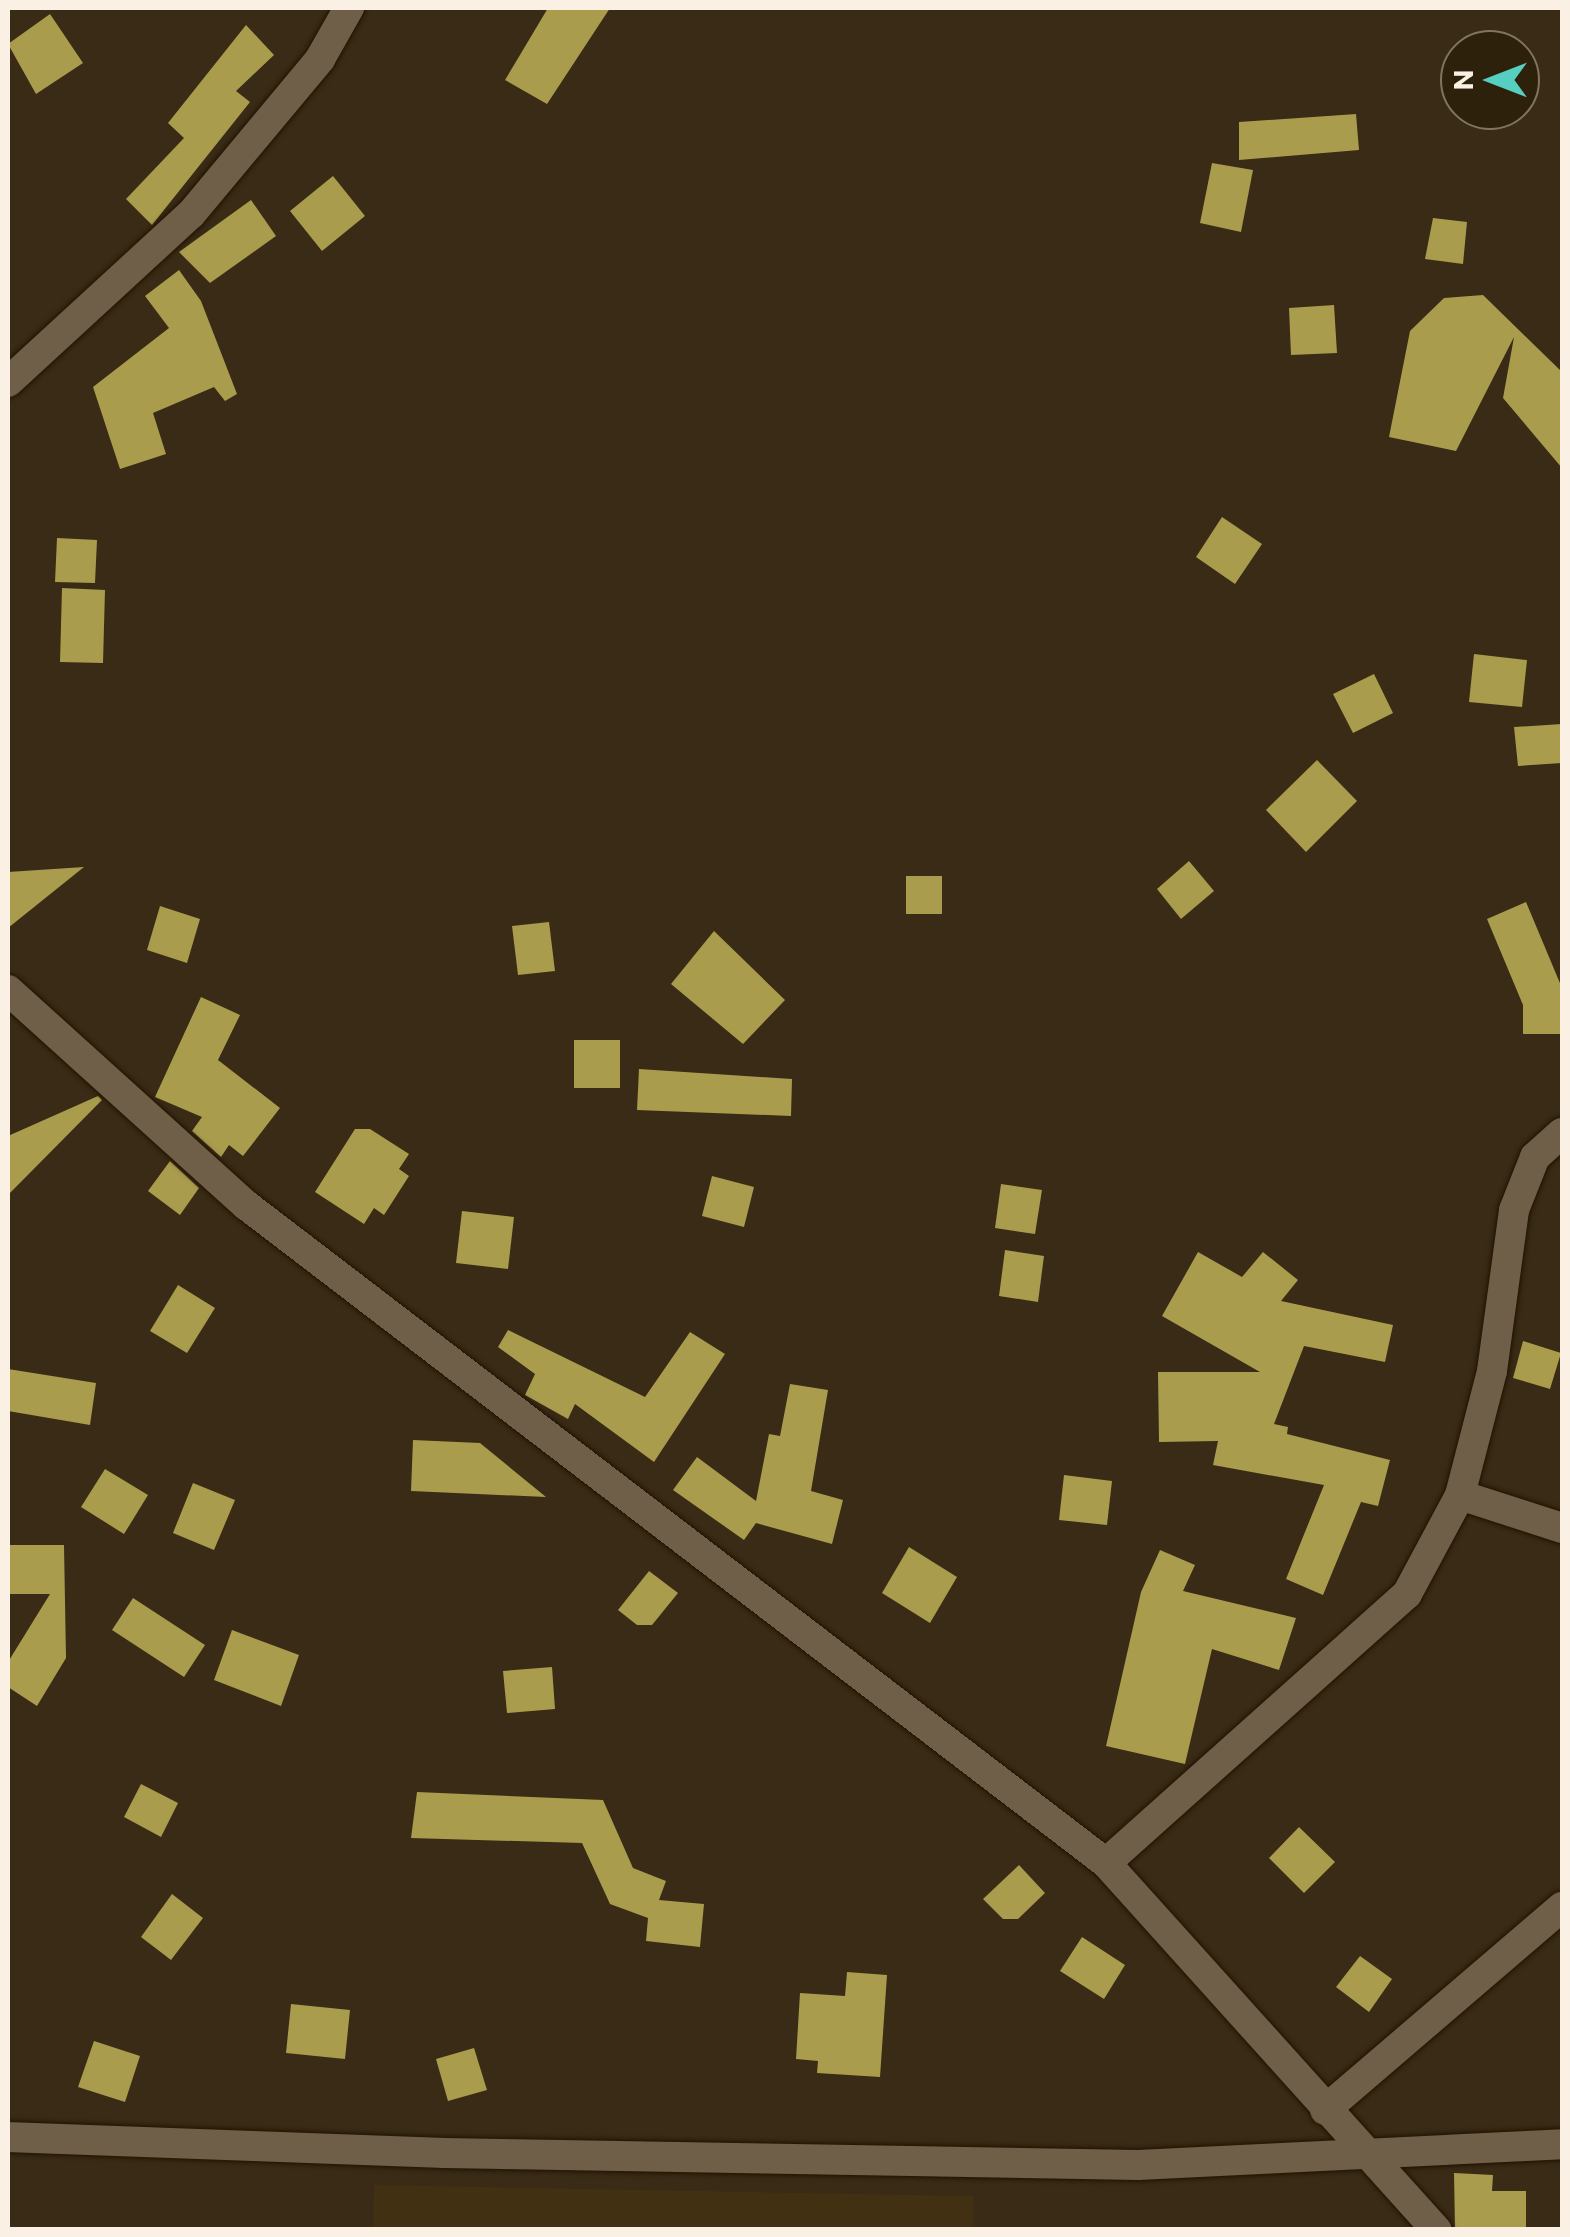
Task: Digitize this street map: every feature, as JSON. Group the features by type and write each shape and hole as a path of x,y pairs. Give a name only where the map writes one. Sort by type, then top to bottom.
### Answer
{"street":[{"path":"8,382 191,214 320,59 350,8"},
{"path":"8,990 246,1205 1106,1863 1436,2230"},
{"path":"1106,1863 1407,1594 1460,1495 1492,1371 1514,1210 1535,1157 1562,1133"},
{"path":"1460,1495 1562,1528"},
{"path":"1325,2110 1562,1907"},
{"path":"8,2137 444,2153 1118,2165 1372,2156 1562,2144"}],"shaded area":[{"path":"374,2185 973,2196 973,2229 373,2229"}],"building":[{"path":"548,8 610,8 547,104 505,80"},
{"path":"50,14 83,63 36,94 8,44"},
{"path":"246,25 274,55 236,91 250,102 152,225 126,199 184,138 168,123"},
{"path":"1356,114 1359,150 1239,160 1239,122"},
{"path":"1212,163 1253,170 1241,232 1200,223"},
{"path":"333,176 365,216 322,251 290,211"},
{"path":"251,200 276,236 210,283 179,252"},
{"path":"1433,218 1467,222 1463,264 1425,259"},
{"path":"179,270 201,301 237,394 225,401 214,387 153,413 166,454 120,469 93,387 169,328 145,296"},
{"path":"1483,295 1562,372 1562,468 1503,398 1514,337 1456,451 1389,437 1410,331 1444,298"},
{"path":"1334,305 1337,353 1291,355 1289,308"},
{"path":"1222,517 1262,544 1235,584 1196,557"},
{"path":"57,538 97,540 95,583 55,582"},
{"path":"62,588 105,590 103,663 60,662"},
{"path":"1474,654 1527,660 1522,707 1469,702"},
{"path":"1374,674 1393,713 1353,733 1333,694"},
{"path":"1562,724 1562,763 1518,766 1514,727"},
{"path":"1317,760 1357,801 1306,852 1266,810"},
{"path":"1189,861 1214,891 1181,919 1157,889"},
{"path":"84,867 8,928 8,872"},
{"path":"906,876 942,876 942,914 906,914"},
{"path":"1526,902 1562,988 1562,1034 1523,1034 1523,1005 1487,919"},
{"path":"160,906 200,919 187,963 147,950"},
{"path":"549,922 555,971 518,975 512,926"},
{"path":"714,931 785,1000 743,1044 671,984"},
{"path":"201,997 240,1015 218,1060 280,1108 243,1156 229,1145 221,1157 192,1131 202,1117 155,1097"},
{"path":"574,1040 620,1040 620,1088 574,1088"},
{"path":"639,1069 792,1079 791,1116 637,1110"},
{"path":"98,1096 102,1100 8,1195 8,1136"},
{"path":"355,1129 370,1129 409,1154 399,1169 409,1176 384,1215 374,1208 364,1224 315,1192"},
{"path":"170,1161 199,1188 180,1215 148,1191"},
{"path":"712,1176 754,1187 744,1227 702,1216"},
{"path":"1001,1184 1042,1190 1035,1234 995,1228"},
{"path":"462,1211 514,1217 508,1269 456,1263"},
{"path":"1005,1250 1044,1256 1038,1302 999,1296"},
{"path":"1198,1252 1242,1277 1263,1252 1298,1280 1281,1301 1393,1325 1385,1362 1304,1346 1274,1424 1288,1427 1287,1434 1390,1460 1378,1506 1361,1502 1323,1595 1286,1579 1324,1485 1213,1465 1218,1441 1159,1442 1158,1372 1260,1372 1162,1316"},
{"path":"178,1285 215,1308 187,1353 150,1331"},
{"path":"508,1330 645,1397 690,1332 725,1354 654,1462 575,1404 568,1419 525,1395 535,1374 498,1347"},
{"path":"1523,1341 1561,1353 1550,1389 1513,1378"},
{"path":"8,1369 96,1383 90,1425 8,1411"},
{"path":"790,1384 828,1390 811,1491 843,1500 832,1544 756,1523 744,1540 673,1490 697,1457 756,1501 769,1434 780,1436"},
{"path":"413,1440 480,1443 546,1497 411,1491"},
{"path":"105,1469 148,1495 124,1534 81,1507"},
{"path":"1064,1475 1112,1481 1107,1525 1059,1520"},
{"path":"193,1483 235,1500 214,1550 173,1533"},
{"path":"9,1545 64,1545 66,1658 37,1706 8,1687 8,1662 50,1594 9,1594"},
{"path":"909,1547 957,1577 930,1623 882,1593"},
{"path":"1160,1550 1195,1565 1183,1591 1296,1618 1279,1670 1212,1649 1185,1764 1106,1746 1141,1592"},
{"path":"649,1571 678,1593 652,1625 637,1625 618,1610"},
{"path":"133,1598 205,1645 184,1677 112,1630"},
{"path":"232,1630 299,1655 281,1706 214,1680"},
{"path":"552,1667 555,1709 507,1713 503,1671"},
{"path":"141,1784 178,1803 161,1837 124,1817"},
{"path":"417,1792 603,1800 633,1868 666,1881 659,1900 704,1904 700,1947 646,1941 648,1918 610,1904 582,1843 411,1838"},
{"path":"1299,1827 1335,1862 1304,1893 1269,1858"},
{"path":"1019,1865 1045,1893 1018,1919 1003,1919 983,1899"},
{"path":"172,1894 203,1918 171,1960 141,1937"},
{"path":"1082,1937 1125,1965 1104,1999 1060,1971"},
{"path":"1360,1956 1392,1979 1369,2012 1336,1987"},
{"path":"847,1972 887,1975 880,2077 817,2073 818,2061 796,2059 800,1993 845,1996"},
{"path":"291,2004 350,2010 345,2059 286,2053"},
{"path":"94,2041 140,2056 125,2102 78,2087"},
{"path":"474,2048 487,2090 448,2101 436,2059"},
{"path":"1454,2173 1493,2175 1492,2191 1526,2191 1526,2230 1455,2230"}]}
